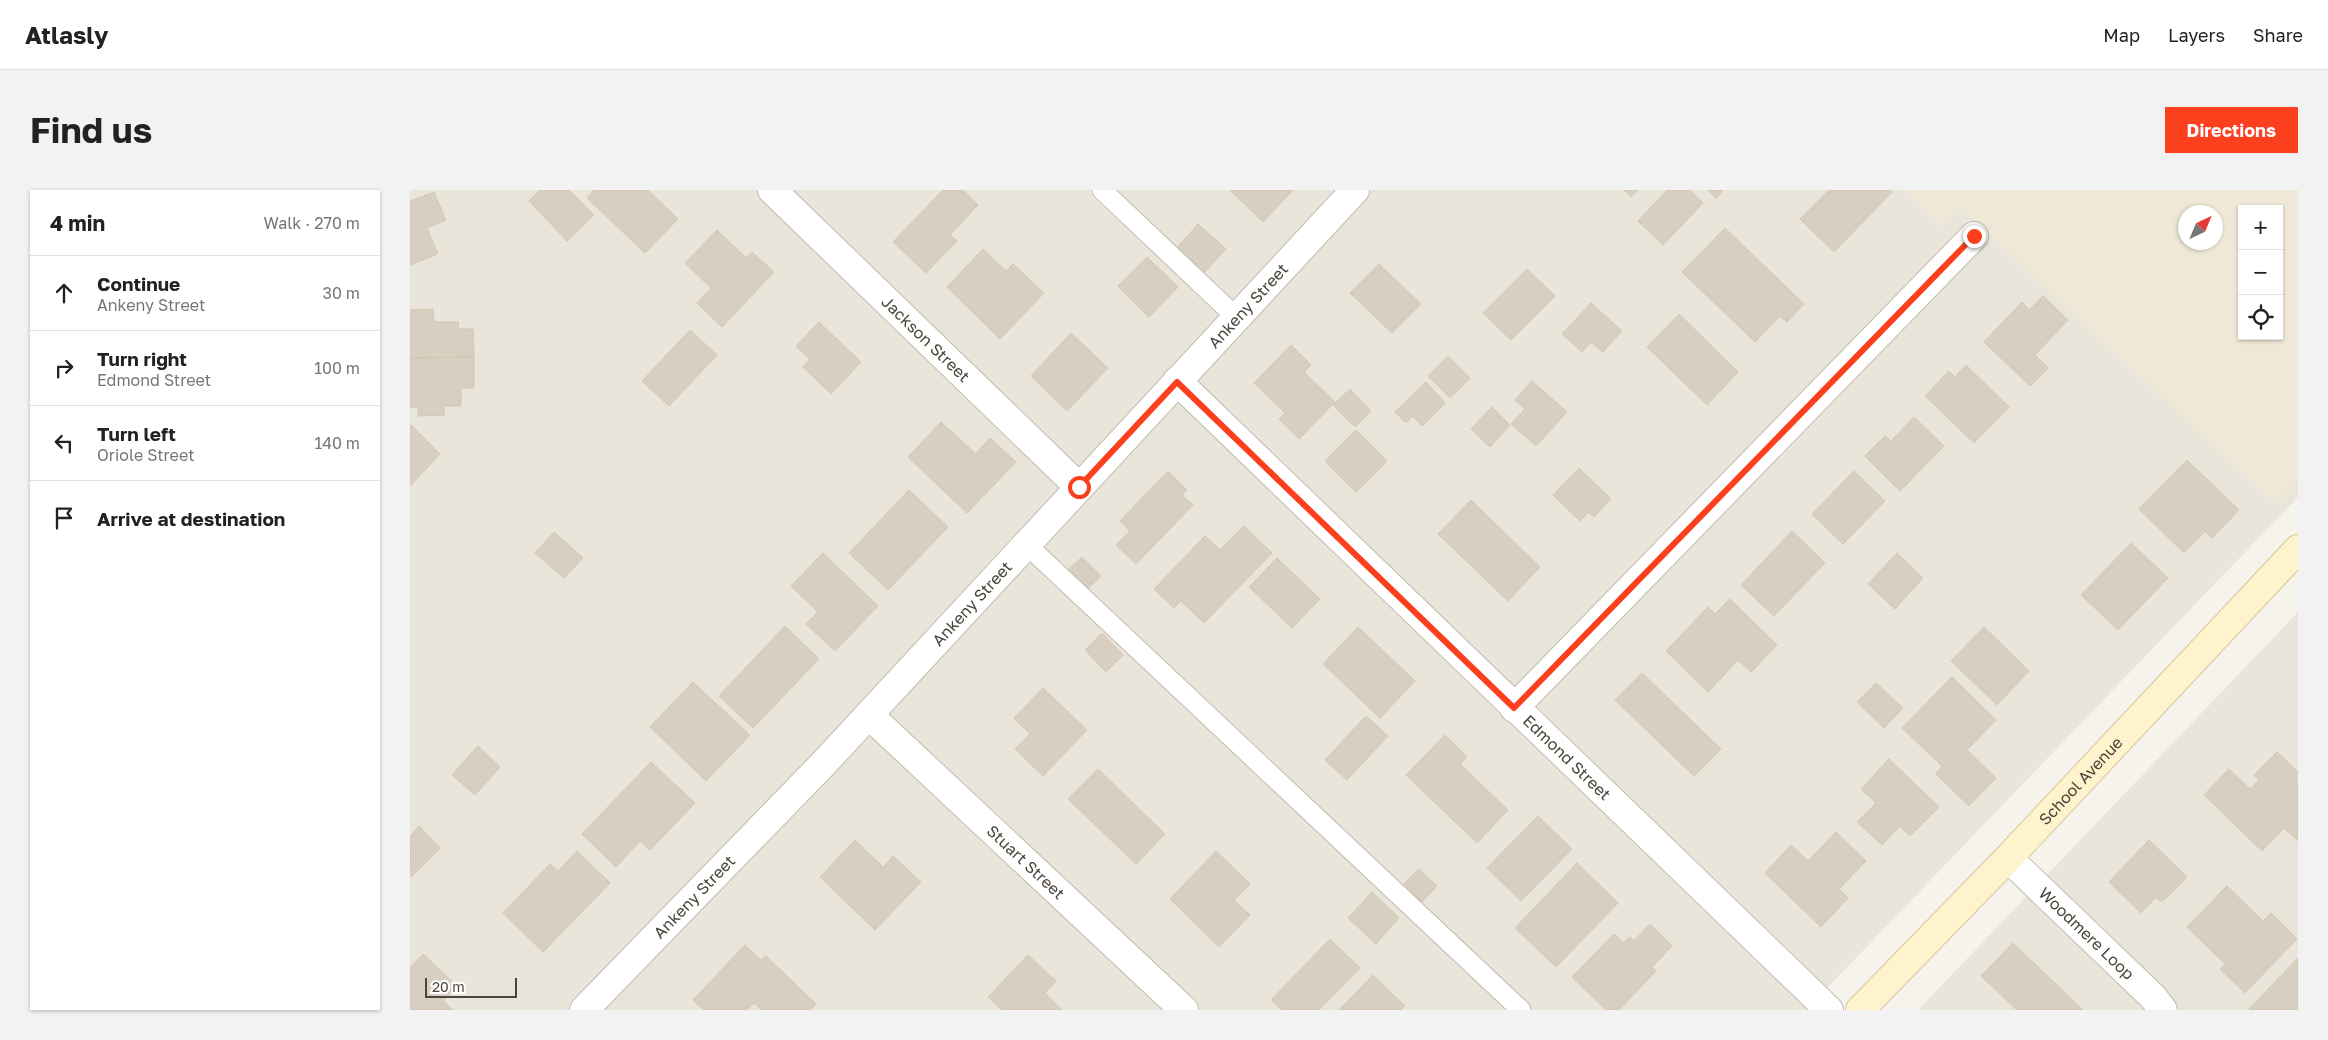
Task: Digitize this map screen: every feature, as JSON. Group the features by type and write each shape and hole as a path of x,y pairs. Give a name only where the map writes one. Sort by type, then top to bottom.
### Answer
{"main road":[{"name":"School Avenue","path":"1860,1010 2008,858 2298,549"}],"street":[{"name":"Jackson Street","path":"772,190 1079,487"},
{"name":"Ankeny Street","path":"584,1010 869,715 1355,190"},
{"path":"1514,708 1974,236"},
{"name":"Edmond Street","path":"1177,382 1829,1010"},
{"name":"Stuart Street","path":"869,715 1184,1010"},
{"name":"Woodmere Loop","path":"2008,858 2153,997 2163,1010"}],"lane":[{"path":"1102,190 1236,317"},
{"path":"1027,545 1521,1010"}],"shaded area":[{"path":"410,190 2298,190 2298,497 1806,1010 410,1010"},
{"path":"1904,190 2298,190 2298,481 2276,504 1960,207 1941,226"},
{"path":"2298,612 2298,1010 1918,1010"}],"building":[{"path":"540,190 569,190 594,215 567,241 529,201"},
{"path":"594,190 648,190 678,219 645,253 587,198"},
{"path":"943,190 963,190 978,205 950,235 957,241 926,273 893,242"},
{"path":"1230,190 1293,190 1263,222"},
{"path":"1624,190 1638,190 1631,197"},
{"path":"1667,190 1690,190 1703,203 1663,245 1638,221"},
{"path":"1708,190 1723,190 1716,198"},
{"path":"1829,190 1889,190 1892,192 1834,252 1800,219"},
{"path":"434,192 446,220 427,228 438,254 410,265 410,201"},
{"path":"1198,224 1226,249 1203,274 1176,249"},
{"path":"1725,228 1804,304 1787,322 1780,316 1755,342 1682,272"},
{"path":"717,230 746,258 752,252 774,272 722,327 697,303 711,288 685,263"},
{"path":"983,249 1006,271 1013,264 1044,293 1000,339 947,287"},
{"path":"1147,257 1178,287 1149,317 1118,286"},
{"path":"1379,264 1421,304 1392,333 1350,293"},
{"path":"1527,269 1555,296 1511,340 1483,313"},
{"path":"2043,296 2068,320 2035,355 2048,368 2030,386 1984,342 2022,302 2029,310"},
{"path":"1591,303 1622,331 1603,352 1591,342 1582,352 1562,334"},
{"path":"433,309 434,322 458,322 459,329 473,329 474,357 410,358 410,310"},
{"path":"1679,314 1738,372 1707,405 1647,347"},
{"path":"819,322 861,362 831,394 803,367 810,359 796,346"},
{"path":"690,330 717,355 669,406 642,381"},
{"path":"1071,333 1108,368 1067,411 1031,376"},
{"path":"1291,345 1311,365 1304,372 1335,402 1299,439 1279,419 1285,413 1254,383"},
{"path":"1448,356 1470,378 1450,398 1428,376"},
{"path":"474,357 474,388 461,388 461,406 444,406 444,415 418,416 418,407 410,407 410,358"},
{"path":"1966,365 2009,407 1974,443 1925,396 1949,371 1955,377"},
{"path":"1532,381 1567,412 1536,446 1511,424 1525,409 1515,400"},
{"path":"1426,382 1445,403 1422,426 1413,416 1406,423 1395,412"},
{"path":"1350,389 1371,411 1355,427 1333,405"},
{"path":"1492,407 1510,425 1490,447 1471,429"},
{"path":"1914,417 1944,446 1900,491 1865,456 1885,436 1891,441"},
{"path":"941,422 976,454 990,438 1016,462 967,513 908,457"},
{"path":"410,424 440,454 410,486"},
{"path":"1356,430 1387,461 1356,492 1325,461"},
{"path":"2187,460 2239,510 2212,538 2205,531 2184,553 2139,509"},
{"path":"1579,468 1611,499 1594,517 1589,512 1580,521 1553,495"},
{"path":"1168,471 1187,490 1182,495 1193,505 1136,564 1116,545 1130,531 1120,521"},
{"path":"1854,471 1885,501 1843,544 1812,514"},
{"path":"909,490 948,527 888,590 849,553"},
{"path":"1471,500 1540,567 1508,601 1438,534"},
{"path":"1244,526 1272,553 1204,623 1181,601 1174,608 1154,589 1205,536 1220,550"},
{"path":"1792,531 1825,563 1774,616 1741,585"},
{"path":"554,532 583,558 564,578 535,553"},
{"path":"2131,543 2168,578 2118,630 2081,595"},
{"path":"823,553 878,606 835,651 806,624 818,612 791,586"},
{"path":"1897,553 1923,578 1895,609 1868,584"},
{"path":"1082,557 1101,576 1087,590 1068,570"},
{"path":"1277,558 1320,599 1292,628 1249,587"},
{"path":"1730,599 1777,645 1751,672 1738,660 1708,692 1666,651 1708,607 1715,614"},
{"path":"785,626 819,659 753,728 719,696"},
{"path":"1358,627 1415,681 1380,718 1323,664"},
{"path":"1984,627 2029,671 1997,705 1951,661"},
{"path":"1102,633 1123,655 1106,672 1085,650"},
{"path":"1642,673 1721,749 1694,776 1615,700"},
{"path":"1952,677 1996,720 1967,750 1996,778 1969,806 1936,774 1942,766 1902,728"},
{"path":"693,682 750,735 706,781 650,727"},
{"path":"1876,683 1903,708 1884,728 1857,702"},
{"path":"1043,688 1087,730 1043,776 1015,749 1030,734 1014,718"},
{"path":"1366,716 1388,736 1347,780 1325,760"},
{"path":"1445,735 1467,757 1460,764 1508,810 1477,843 1406,775"},
{"path":"478,746 500,767 475,795 452,775"},
{"path":"2277,752 2298,772 2296,780 2298,782 2298,841 2284,828 2262,851 2204,795 2229,769 2250,789 2259,780 2254,775"},
{"path":"1889,759 1939,807 1910,836 1900,826 1882,845 1857,822 1876,803 1861,789"},
{"path":"651,762 695,803 650,850 640,841 616,867 582,834"},
{"path":"1098,769 1165,834 1136,864 1068,799"},
{"path":"1538,816 1572,849 1521,901 1487,868"},
{"path":"419,826 440,848 411,877 410,836"},
{"path":"1836,832 1866,861 1839,889 1848,898 1821,927 1765,873 1791,845 1808,861"},
{"path":"855,840 883,867 893,856 921,882 875,930 820,877"},
{"path":"2149,840 2187,877 2162,902 2156,897 2141,913 2109,882"},
{"path":"577,851 610,883 543,952 503,913 550,864 558,871"},
{"path":"1216,851 1250,884 1234,900 1250,915 1219,947 1170,899"},
{"path":"1577,863 1618,903 1556,967 1515,928"},
{"path":"1419,869 1437,886 1422,902 1404,884"},
{"path":"2227,886 2263,921 2271,913 2297,939 2245,993 2220,969 2225,964 2187,927"},
{"path":"1372,892 1399,918 1376,944 1348,918"},
{"path":"1650,924 1672,946 1652,967 1656,971 1619,1010 1606,1010 1572,977 1614,934 1623,943 1630,937 1634,941"},
{"path":"1330,939 1360,968 1319,1010 1282,1010 1271,1000"},
{"path":"2013,943 2083,1010 2017,1010 1981,976"},
{"path":"745,945 761,960 766,956 816,1004 810,1010 761,1010 754,1003 747,1010 704,1010 693,1000"},
{"path":"423,954 457,986 443,1001 453,1010 410,1010 410,968"},
{"path":"1028,955 1056,981 1045,993 1062,1010 1002,1010 988,997"},
{"path":"2298,958 2298,1010 2250,1010 2249,1009"},
{"path":"1373,975 1405,1006 1401,1010 1339,1010"}],"route":[{"path":"1079,487 1177,382 1514,708 1974,236"}]}
